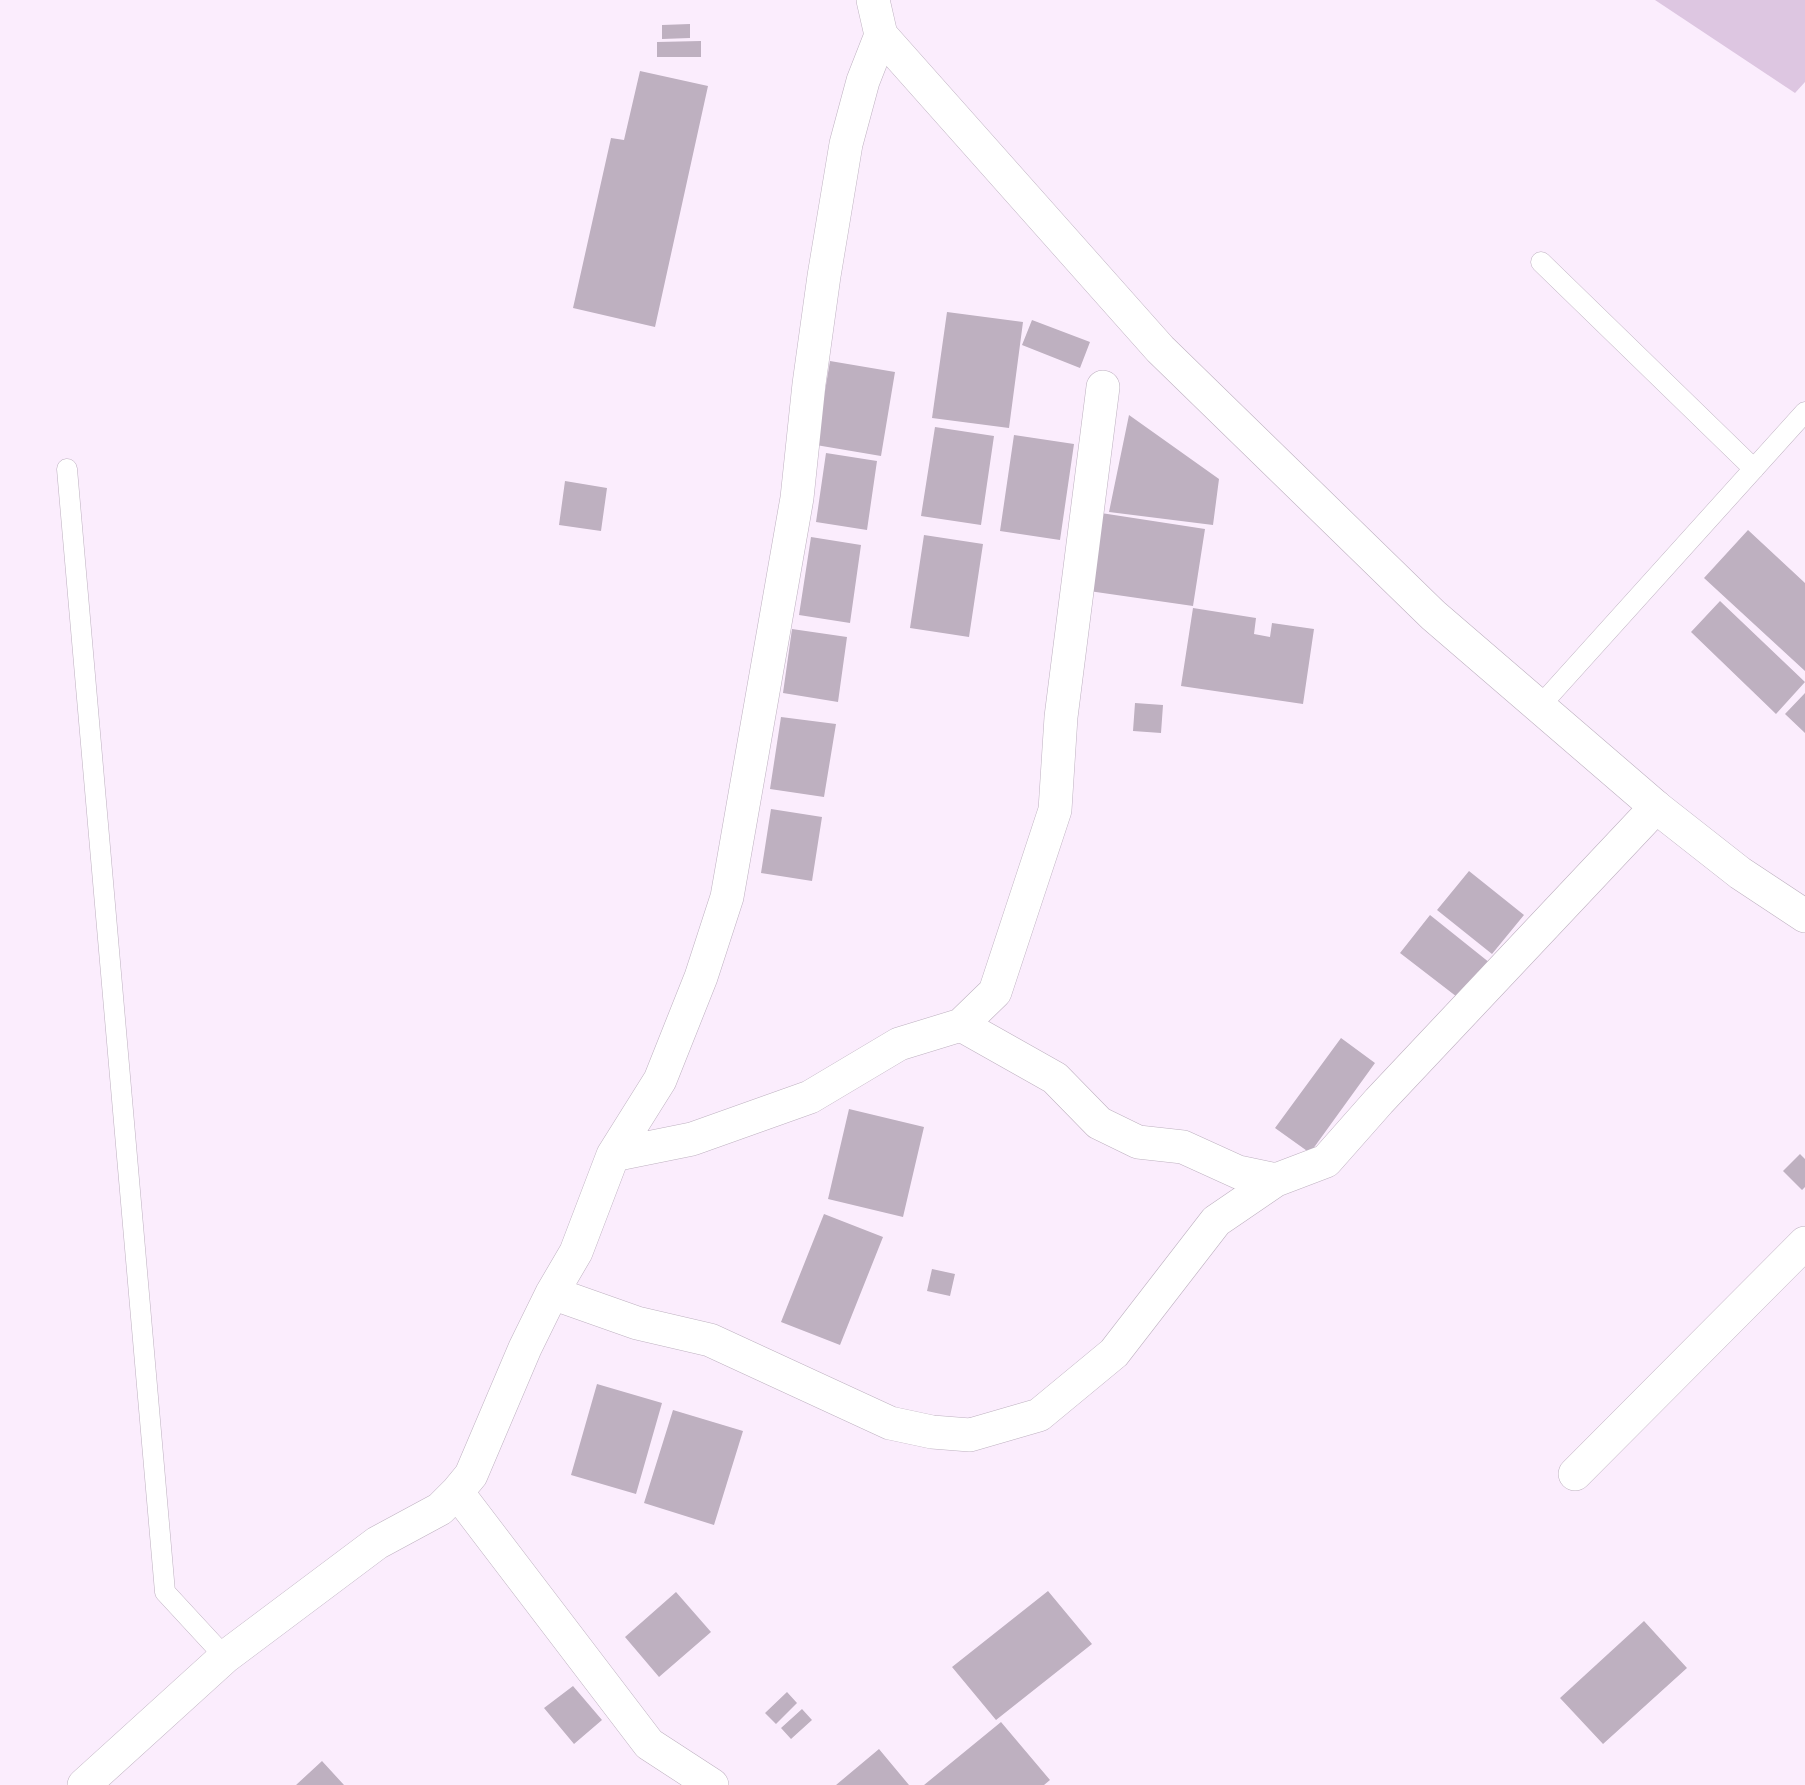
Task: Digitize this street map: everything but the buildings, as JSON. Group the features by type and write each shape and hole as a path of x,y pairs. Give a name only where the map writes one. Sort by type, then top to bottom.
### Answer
{"street":[{"path":"873,0 880,35 1160,349 1434,615 1656,807 1740,873 1805,916"},
{"path":"84,1785 225,1657 377,1543 440,1509 471,1475 483,1450 503,1395 552,1293 576,1252 613,1155 660,1080 701,976 727,897 797,498 817,330 846,144 863,81 880,35"},
{"path":"613,1155 692,1140 810,1097 899,1044 961,1025 995,992 1054,810 1061,717 1103,387"},
{"path":"552,1293 637,1323 710,1340 890,1423 932,1432 970,1435 1039,1415 1114,1353 1216,1221 1276,1180 1326,1161 1379,1101 1656,807"},
{"path":"961,1025 1054,1078 1099,1122 1138,1142 1183,1147 1238,1172 1276,1180"},
{"path":"1575,1474 1805,1244"},
{"path":"457,1492 649,1744 712,1785"}],"lane":[{"path":"1541,262 1754,469"},
{"path":"1539,707 1805,412"},
{"path":"67,469 165,1592 225,1657"}],"shaded area":[{"path":"1655,0 1805,0 1805,82 1795,93"}]}
